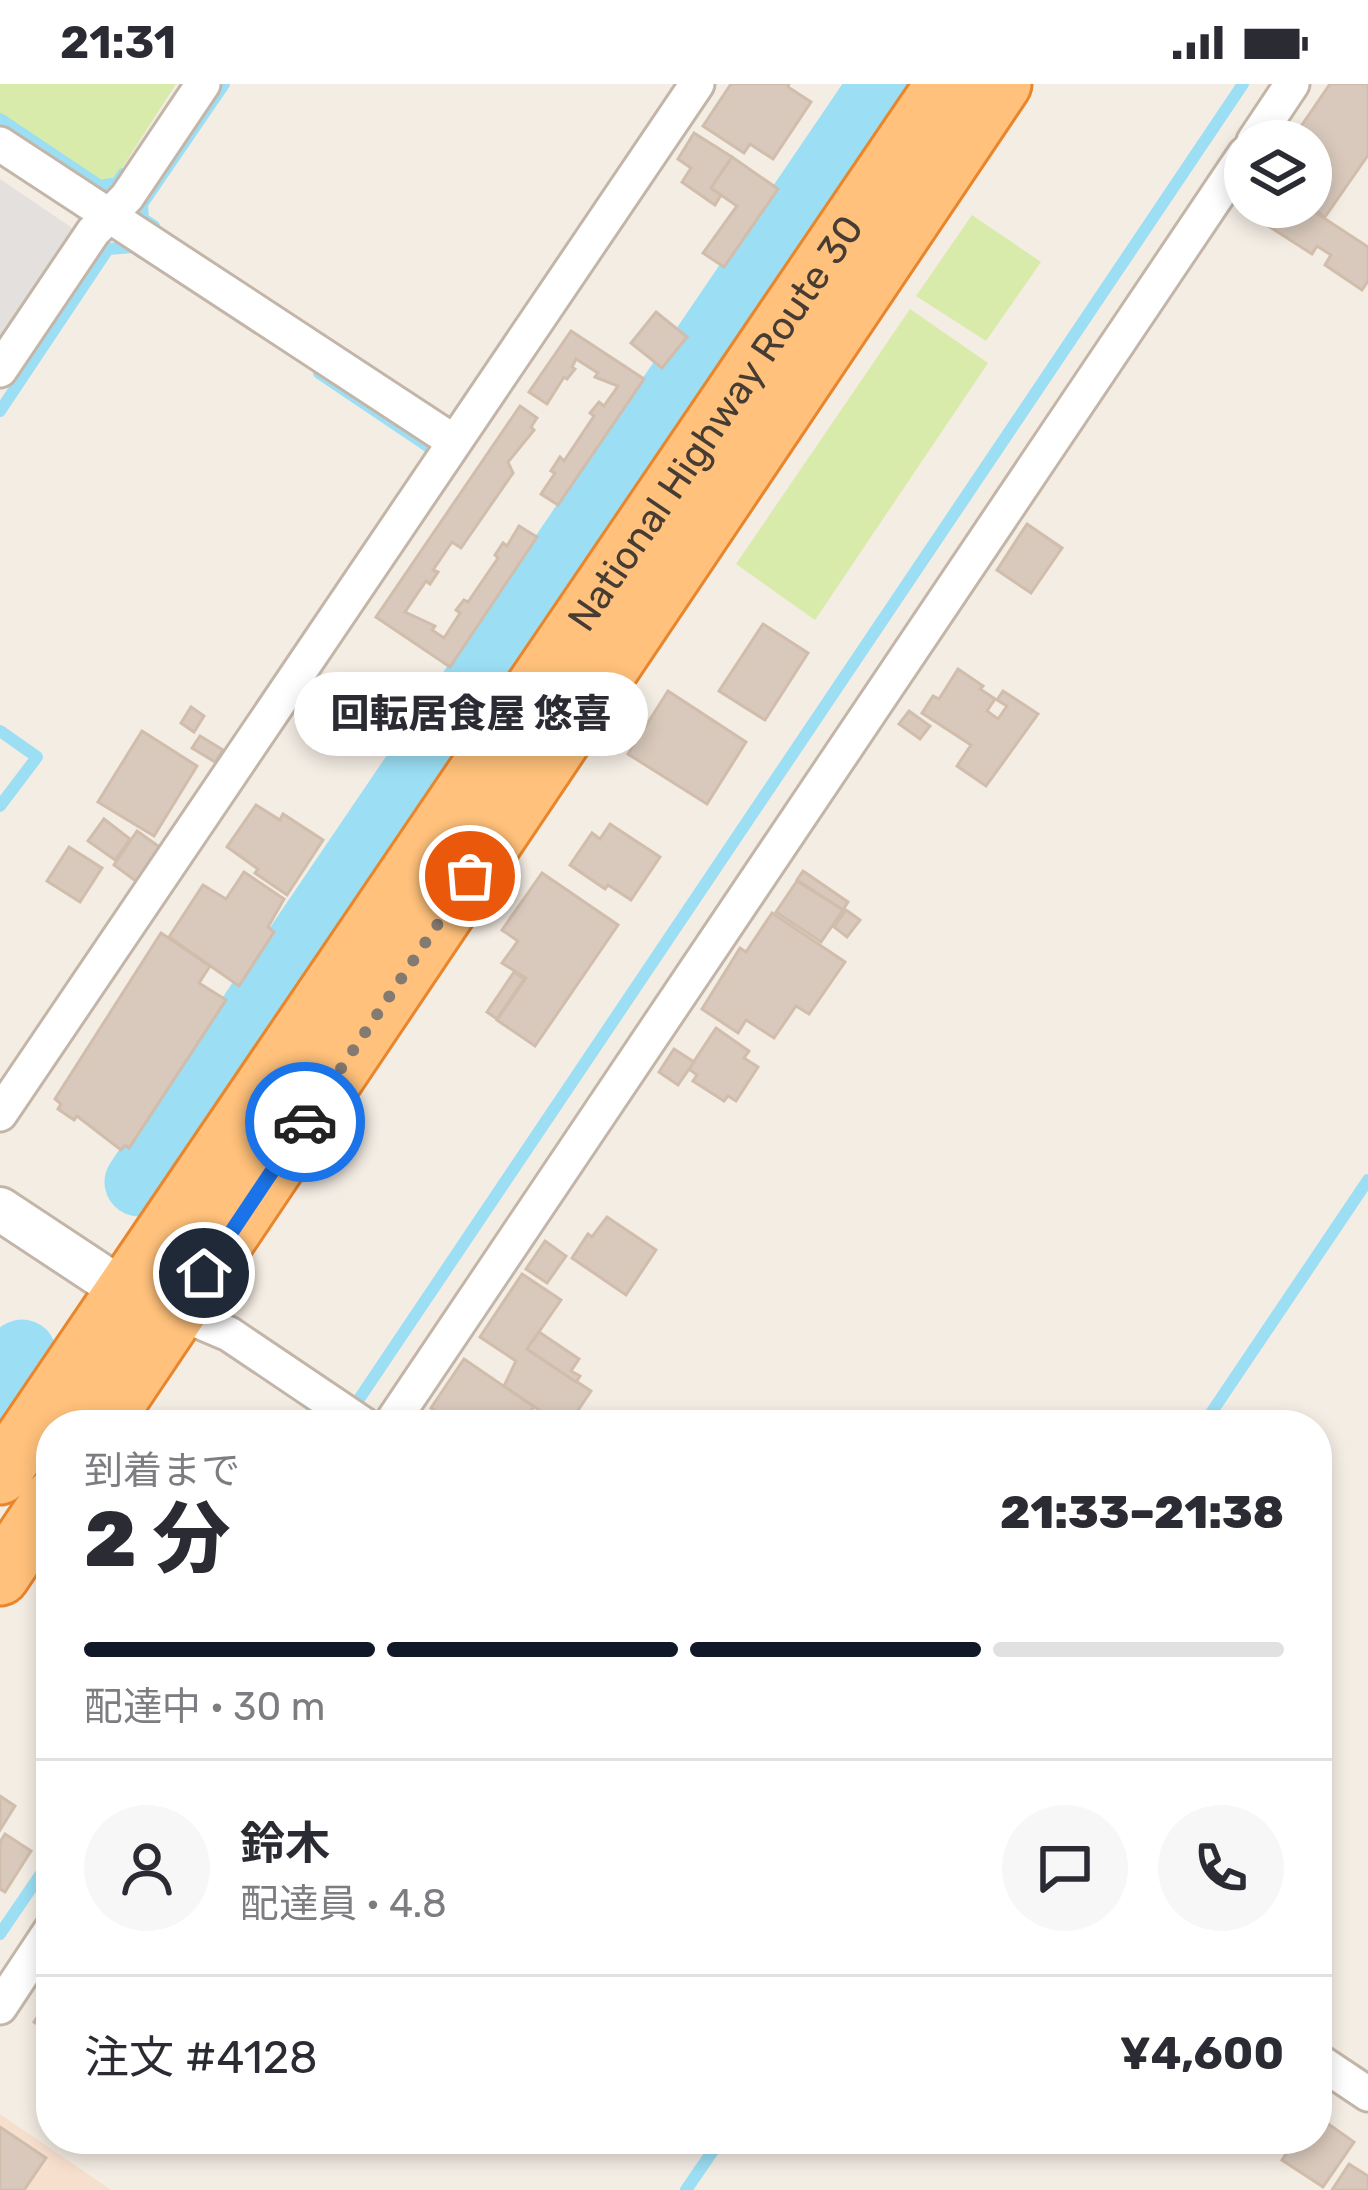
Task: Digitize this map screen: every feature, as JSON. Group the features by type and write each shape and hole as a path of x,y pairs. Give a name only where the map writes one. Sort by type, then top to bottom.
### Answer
{"highway":[{"name":"National Highway Route 30","path":"44,1410 944,84"},
{"name":"National Highway Route 30","path":"111,1410 1002,84"},
{"name":"National Highway Route 30","path":"0,1475 36,1422"},
{"path":"0,1576 36,1522"}],"street":[{"path":"0,370 93,232 127,196 203,84"},
{"path":"0,1114 697,84"},
{"path":"1267,120 1292,84"},
{"path":"0,144 453,441"},
{"path":"370,1410 1224,184"},
{"path":"0,1209 124,1291 229,1334 347,1410"},
{"path":"0,2006 36,1952"},
{"path":"1332,2070 1368,2094"}],"shaded area":[{"path":"0,179 78,232 0,346"},
{"path":"0,2114 36,2139 36,2154 58,2154 111,2190 0,2190"}],"green space":[{"path":"0,84 176,84 117,176 99,182 0,114"},
{"path":"972,215 1041,262 986,341 916,296"},
{"path":"910,309 988,363 815,620 736,564"}],"building":[{"path":"731,84 789,84 811,102 773,159 750,144 744,153 703,126"},
{"path":"1330,84 1368,84 1368,155 1332,207 1332,120 1305,120"},
{"path":"694,133 732,157 711,188 721,195 715,205 682,182 691,168 678,159"},
{"path":"732,157 778,189 724,267 703,253 737,206 711,188"},
{"path":"1332,223 1368,247 1368,281 1362,290 1325,265 1331,255 1317,246 1312,254 1272,228 1332,228"},
{"path":"656,312 687,337 662,368 631,343"},
{"path":"571,331 644,379 558,505 541,494 555,473 551,471 560,457 564,461 594,416 590,413 599,402 604,406 618,386 595,377 598,373 576,359 575,369 547,404 529,392"},
{"path":"520,406 537,418 531,427 534,430 508,462 513,473 461,548 452,542 433,570 438,572 430,584 426,581 405,612 435,626 432,630 444,638 460,613 456,610 464,600 468,602 503,543 507,546 519,526 537,537 450,667 376,617"},
{"path":"1027,524 1062,548 1031,593 997,570"},
{"path":"763,624 808,653 765,720 719,691"},
{"path":"958,669 995,699 987,711 998,719 1007,706 997,700 1003,691 1038,714 986,786 957,766 971,745 922,713 933,696 939,699"},
{"path":"668,691 746,742 707,804 628,754"},
{"path":"191,707 204,716 194,732 181,723"},
{"path":"909,711 930,726 920,739 899,724"},
{"path":"142,731 197,766 154,836 98,802"},
{"path":"200,736 223,750 215,762 192,748"},
{"path":"256,805 280,820 283,814 323,840 287,895 227,847"},
{"path":"104,819 130,839 115,860 88,841"},
{"path":"610,824 660,857 631,900 570,865 592,833 600,839"},
{"path":"137,831 161,848 137,882 114,865"},
{"path":"69,847 102,868 80,902 47,881"},
{"path":"803,871 848,902 843,910 797,880"},
{"path":"244,872 284,899 268,927 274,932 239,986 169,937 203,885 226,899"},
{"path":"542,873 618,925 535,1046 497,1020 526,978 502,963 518,941 502,930"},
{"path":"797,881 843,910 821,942 776,912"},
{"path":"846,910 860,920 847,937 834,927"},
{"path":"772,913 845,962 809,1014 796,1006 774,1038 746,1020 738,1033 702,1009 740,948 746,952"},
{"path":"161,933 210,966 199,983 226,1000 129,1148 125,1145 121,1150 77,1116 74,1120 58,1109 61,1104 55,1099"},
{"path":"514,972 524,979 497,1019 487,1012"},
{"path":"716,1028 749,1051 744,1058 758,1067 736,1101 728,1096 724,1101 693,1081 697,1075 689,1069"},
{"path":"674,1049 694,1062 678,1085 659,1072"},
{"path":"607,1217 656,1250 626,1295 572,1258"},
{"path":"545,1241 566,1256 547,1283 526,1269"},
{"path":"522,1274 561,1300 527,1349 591,1391 578,1410 539,1410 504,1386 516,1361 480,1337"},
{"path":"539,1332 579,1359 571,1371 580,1376 576,1382 527,1349"},
{"path":"464,1359 534,1407 532,1410 431,1408"},
{"path":"0,1796 15,1806 0,1830"},
{"path":"5,1834 31,1851 5,1892 0,1889 0,1842"},
{"path":"0,2127 46,2158 24,2190 0,2190"},
{"path":"1332,2127 1354,2142 1323,2187 1282,2160 1286,2154 1332,2154"},
{"path":"1349,2164 1368,2176 1368,2190 1332,2190"}],"waterway":[{"path":"154,226 143,219 142,204 224,84"},
{"path":"139,1182 884,84"},
{"path":"352,1410 1243,84"},
{"path":"0,119 100,186 117,183 123,174"},
{"path":"0,411 108,249 133,247 143,254"},
{"path":"319,373 432,449"},
{"path":"0,731 37,757 0,806"},
{"path":"1213,1410 1368,1180"},
{"path":"0,1387 22,1354"},
{"path":"0,1934 36,1881"},
{"path":"686,2190 711,2154"}],"way so far":[{"path":"305,1122 470,876"}],"place":[{"name":"回転居食屋 悠喜","path":"470,876"}],"route":[{"path":"204,1273 305,1122"}]}
